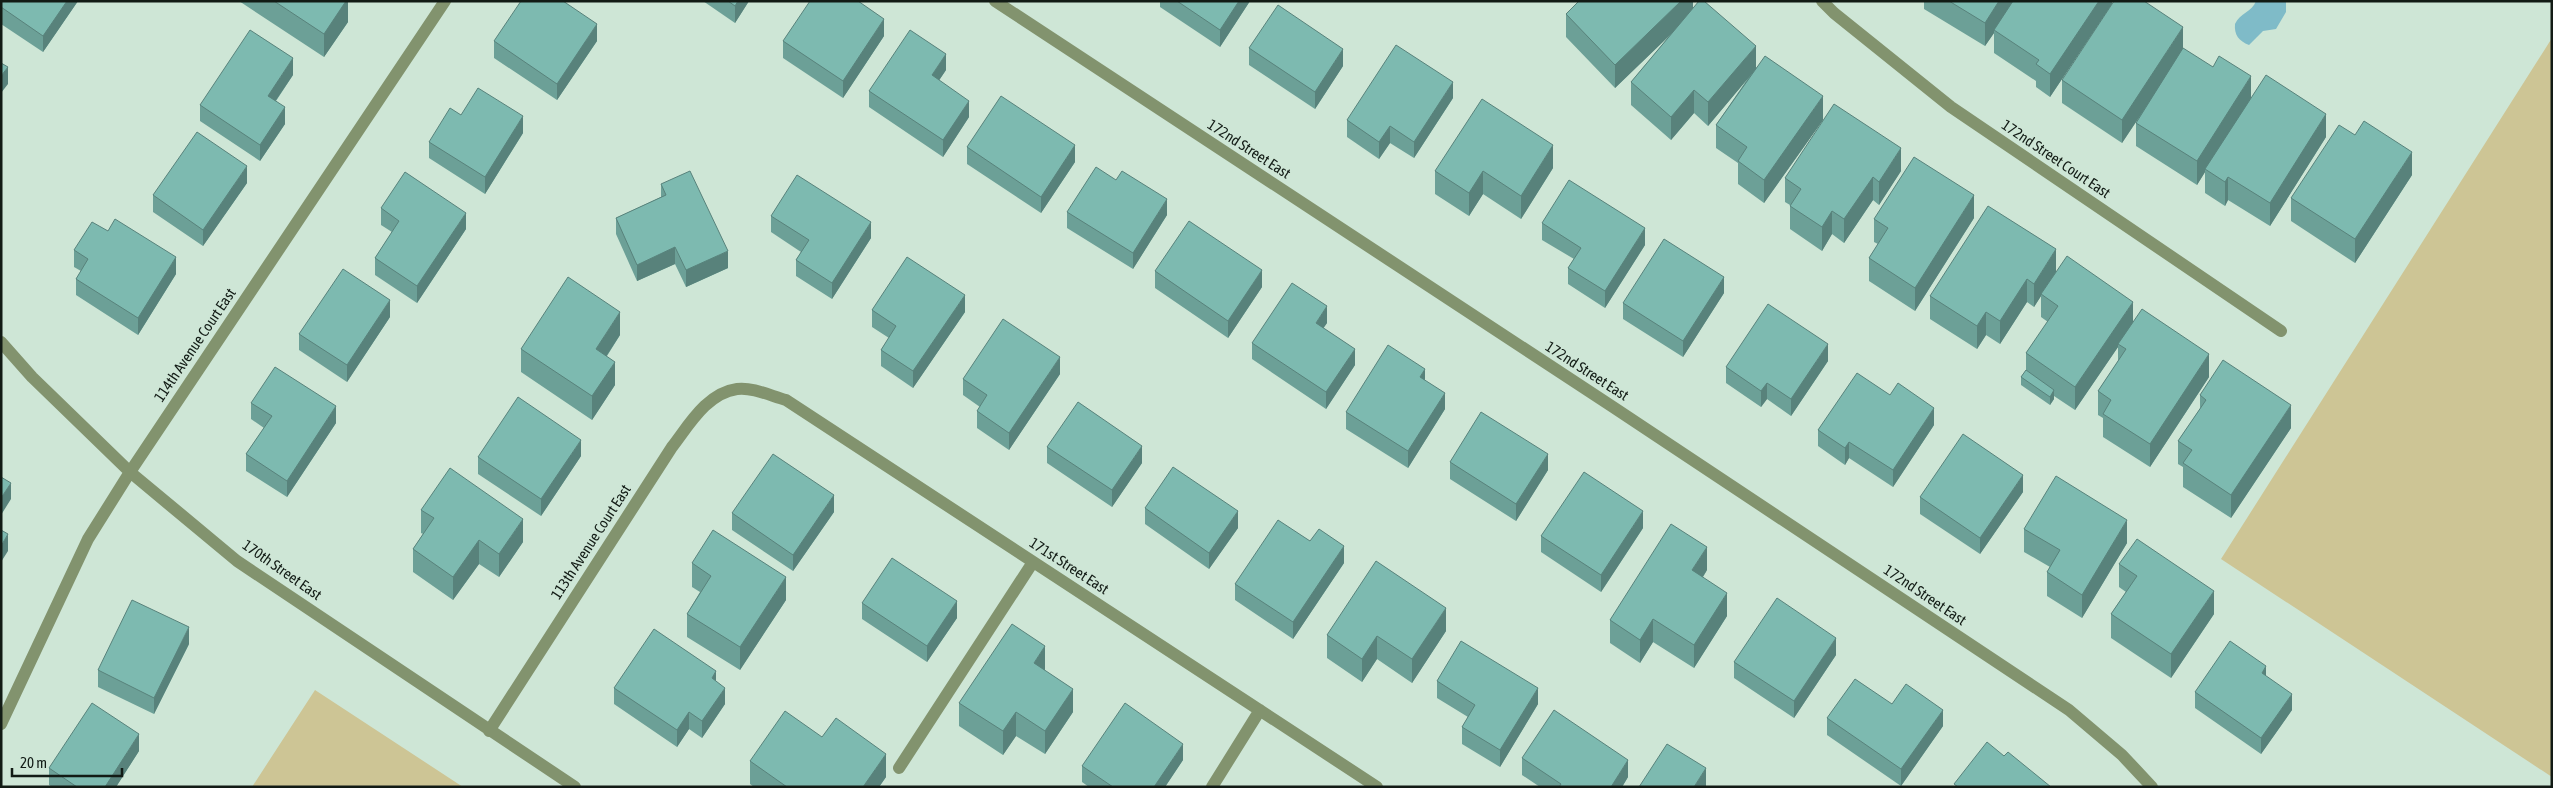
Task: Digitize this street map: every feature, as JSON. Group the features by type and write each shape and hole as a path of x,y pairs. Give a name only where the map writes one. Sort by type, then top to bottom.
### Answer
{"street":[{"name":"114th Avenue Court East","path":"1,724 88,539 130,472 446,1"},
{"name":"172nd Street East","path":"995,1 1613,407 2068,710 2122,754 2151,785"},
{"name":"172nd Street Court East","path":"1822,1 1834,13 1951,108 2281,331"},
{"name":"170th Street East","path":"1,342 32,377 130,472 237,561 575,787"},
{"name":"171st Street East","path":"737,389 752,390 786,400 1377,787"},
{"name":"113th Avenue Court East","path":"489,731 672,447 700,409 719,396 737,389"},
{"path":"899,768 1033,562"},
{"path":"1212,787 1260,710"}],"shaded area":[{"path":"2552,38 2552,777 2221,559"},
{"path":"315,690 463,787 252,787"}],"water":[{"path":"2256,1 2286,1 2286,12 2276,29 2263,31 2249,45 2242,42 2238,37 2235,31 2235,24 2240,17 2252,8"}],"building":[{"path":"1,1 67,1 43,36 1,7"},
{"path":"274,1 346,1 324,34"},
{"path":"521,1 563,1 597,24 557,84 494,41"},
{"path":"728,1 738,1 735,6"},
{"path":"810,1 858,1 884,19 843,81 783,41"},
{"path":"1177,1 1239,1 1220,30"},
{"path":"1579,1 1681,1 1615,65 1566,14"},
{"path":"1699,1 1704,1 1756,46 1708,102 1694,90 1671,117 1631,82"},
{"path":"1949,1 1999,1 1985,23"},
{"path":"2013,1 2099,1 2050,74 2036,64 2039,60 1994,30"},
{"path":"2114,1 2144,1 2183,27 2122,120 2062,80"},
{"path":"1278,5 1343,49 1315,92 1249,48"},
{"path":"250,30 293,58 268,96 285,107 260,145 200,105"},
{"path":"910,30 946,54 932,75 969,101 943,140 869,91"},
{"path":"1396,45 1453,82 1414,142 1390,126 1379,142 1347,120"},
{"path":"2183,48 2213,67 2219,56 2251,76 2197,161 2136,123"},
{"path":"1765,56 1823,96 1764,180 1738,161 1747,147 1716,125"},
{"path":"1,63 8,67 1,76"},
{"path":"2266,75 2326,114 2270,203 2228,177 2225,182 2205,169"},
{"path":"478,88 523,116 485,177 429,142 450,108 461,115"},
{"path":"1001,96 1075,145 1041,197 967,147"},
{"path":"1482,99 1553,145 1521,196 1483,171 1469,193 1435,171"},
{"path":"1834,104 1901,148 1879,182 1873,177 1844,219 1832,211 1822,227 1790,206 1801,189 1785,178"},
{"path":"2364,121 2412,152 2355,239 2291,198 2339,125 2355,135"},
{"path":"197,132 247,166 203,230 153,195"},
{"path":"1914,157 1974,195 1915,288 1869,258 1888,228 1874,219"},
{"path":"1096,167 1116,180 1122,171 1167,199 1133,253 1067,212"},
{"path":"690,171 728,251 686,270 675,247 637,265 616,218 666,195 661,184"},
{"path":"405,172 466,213 417,286 375,258 399,221 381,208"},
{"path":"797,175 871,222 832,283 796,260 809,240 771,216"},
{"path":"1569,180 1645,228 1605,291 1568,268 1581,248 1542,223"},
{"path":"1988,206 2056,249 2034,284 2027,279 2000,321 1986,312 1977,326 1930,296"},
{"path":"115,219 176,257 138,318 76,279 88,259 74,250 92,222 108,231"},
{"path":"1189,221 1262,270 1228,321 1155,271"},
{"path":"1664,239 1724,277 1683,341 1623,303"},
{"path":"2067,256 2133,302 2075,387 2026,353 2058,306 2041,294"},
{"path":"907,257 965,295 913,371 881,350 896,326 872,310"},
{"path":"343,269 390,300 347,365 299,334"},
{"path":"568,277 620,312 596,349 615,362 592,396 521,349"},
{"path":"1292,283 1327,306 1316,323 1355,349 1326,392 1252,343"},
{"path":"1768,304 1828,344 1791,399 1767,383 1761,391 1726,367"},
{"path":"2142,309 2209,354 2150,444 2103,414 2111,400 2098,391 2126,349 2118,344"},
{"path":"1003,319 1060,357 1009,433 977,411 987,395 963,379"},
{"path":"1388,345 1425,369 1420,377 1445,393 1408,451 1346,412"},
{"path":"2223,360 2291,405 2231,495 2183,463 2192,450 2178,441 2206,400 2200,395"},
{"path":"275,367 336,406 287,481 246,454 272,416 251,403"},
{"path":"2026,370 2054,390 2050,397 2021,377"},
{"path":"1857,373 1890,395 1898,383 1934,408 1893,470 1849,442 1845,448 1818,430"},
{"path":"518,397 581,440 541,499 478,457"},
{"path":"1078,402 1142,446 1112,490 1047,447"},
{"path":"1481,412 1548,454 1516,504 1450,462"},
{"path":"1963,434 2023,475 1980,538 1920,497"},
{"path":"773,454 834,495 793,555 732,513"},
{"path":"1173,467 1238,511 1209,553 1145,508"},
{"path":"450,468 523,519 499,554 479,540 453,577 413,549 434,518 421,510"},
{"path":"1584,472 1643,511 1601,575 1541,536"},
{"path":"2056,476 2127,520 2082,595 2047,572 2060,550 2024,529"},
{"path":"1,477 11,483 1,498"},
{"path":"1278,520 1310,541 1319,529 1344,546 1293,622 1235,584"},
{"path":"1671,524 1707,547 1692,570 1727,593 1694,645 1653,619 1640,640 1610,620"},
{"path":"1,530 8,534 1,546"},
{"path":"713,530 786,577 740,647 687,614 711,576 692,563"},
{"path":"2137,539 2214,591 2171,654 2111,614 2137,576 2119,564"},
{"path":"892,558 957,601 927,646 862,603"},
{"path":"1376,561 1446,608 1412,659 1377,636 1362,659 1327,635"},
{"path":"1777,598 1836,638 1794,701 1734,662"},
{"path":"132,600 189,627 154,698 98,670"},
{"path":"1012,624 1045,646 1034,663 1073,689 1045,731 1016,712 1003,731 959,703"},
{"path":"654,629 716,671 712,678 725,688 702,721 689,712 677,730 614,688"},
{"path":"1461,641 1538,688 1500,750 1462,727 1475,705 1437,681"},
{"path":"2230,641 2266,666 2262,673 2292,694 2261,738 2195,692"},
{"path":"1855,679 1892,704 1906,684 1943,710 1901,769 1827,718"},
{"path":"92,703 139,734 105,787 77,787 49,768"},
{"path":"1125,703 1183,744 1154,787 1113,787 1082,766"},
{"path":"1554,710 1628,760 1611,787 1559,787 1561,784 1522,758"},
{"path":"785,711 822,737 836,718 886,754 863,787 787,787 750,761"},
{"path":"1987,742 2004,756 2008,752 2051,787 1958,787 1954,784"},
{"path":"1667,744 1706,768 1694,787 1639,787"}]}
